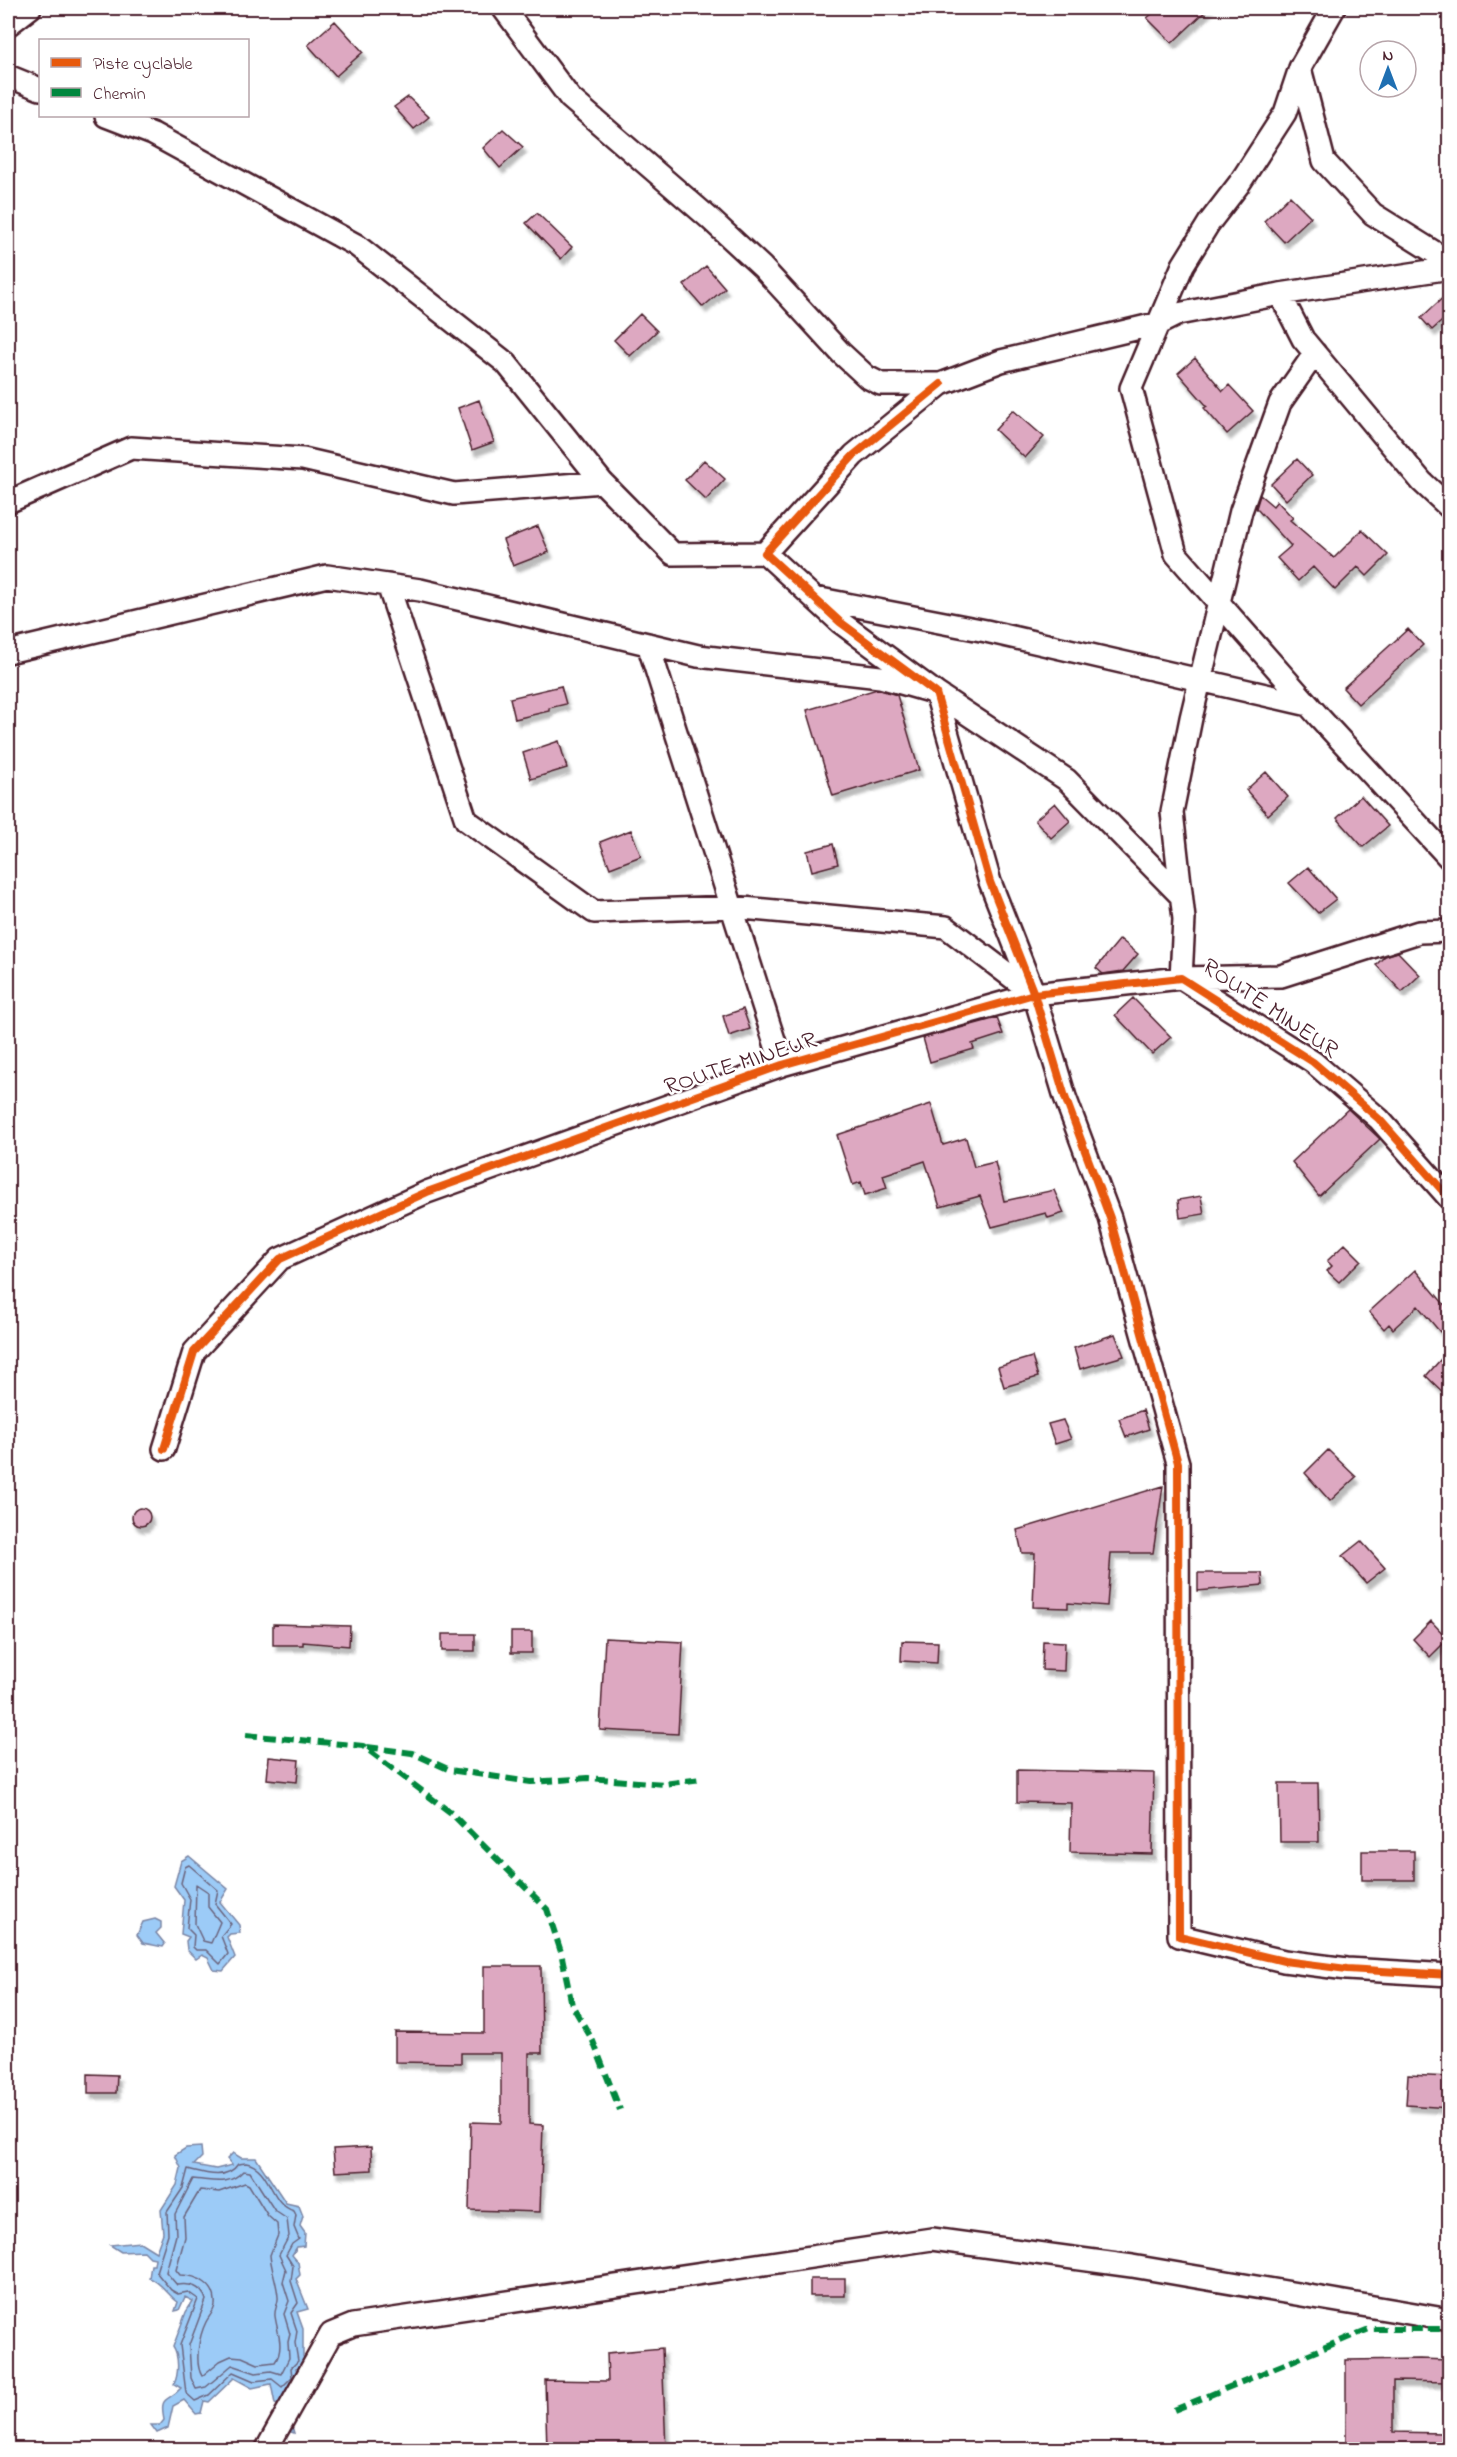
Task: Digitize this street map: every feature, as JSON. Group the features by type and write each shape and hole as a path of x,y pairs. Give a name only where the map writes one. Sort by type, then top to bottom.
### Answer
{"street":[{"path":"8,25 30,8"},
{"path":"503,8 570,98 762,267 841,353 867,377 881,384 942,384"},
{"path":"1334,8 1300,68 1286,113 1183,265 1131,388 1176,554 1449,859"},
{"path":"1300,68 1324,162 1373,214 1449,262"},
{"path":"8,76 39,89"},
{"path":"109,117 153,134 356,245 506,363 602,482 673,554 765,553 840,622 936,693 1067,780 1181,896"},
{"path":"765,553 854,455 942,384 1000,361 1160,323 1178,314 1280,294 1449,268"},
{"path":"1280,294 1303,339 1422,482 1449,508"},
{"path":"1315,353 1280,403 1241,511 1218,601 1173,812 1184,919 1181,978 1281,976 1419,932 1449,930"},
{"path":"8,502 131,448 303,459 454,494 602,482"},
{"path":"8,652 327,576 420,590 698,656 880,677 936,693"},
{"path":"388,585 466,820 594,912 732,907 946,927 1034,994"},
{"path":"815,598 986,631 1309,705"},
{"path":"648,644 782,1065"},
{"path":"936,693 990,882 1034,994 1065,1097 1110,1218 1178,1463 1179,1936 1284,1961 1347,1970 1449,1975"},
{"name":"ROUTE MINEUR","path":"164,1449 194,1352 280,1259 427,1192 782,1065 1034,994 1181,978 1313,1062 1379,1119 1449,1199"},
{"path":"266,2450 331,2334 353,2325 932,2239 1132,2265 1449,2320"}],"water":[{"path":"189,1856 228,1889 220,1902 239,1925 240,1933 230,1934 227,1937 235,1957 223,1971 214,1970 208,1958 202,1955 196,1959 187,1950 186,1941 189,1937 181,1934 184,1900 174,1886 181,1861"},
{"path":"155,1919 161,1922 161,1928 156,1933 165,1944 163,1947 143,1943 137,1935 143,1922"},
{"path":"201,2147 202,2157 194,2165 216,2169 232,2165 227,2159 233,2153 241,2158 256,2158 286,2203 299,2206 303,2216 300,2226 305,2233 304,2246 297,2247 292,2255 298,2262 300,2275 296,2279 308,2309 297,2312 303,2329 303,2356 310,2369 296,2369 304,2381 296,2382 283,2395 294,2433 288,2431 278,2405 275,2404 271,2384 252,2388 234,2378 209,2402 204,2401 201,2413 196,2414 184,2400 173,2406 168,2428 157,2433 151,2425 160,2425 164,2420 164,2402 181,2388 174,2384 178,2365 173,2347 186,2312 193,2301 185,2297 179,2310 175,2311 178,2302 157,2282 149,2278 151,2265 154,2265 155,2258 150,2257 144,2251 121,2252 110,2245 140,2242 156,2252 163,2233 161,2210 177,2185 181,2168 175,2155 186,2148"}],"building":[{"path":"1159,8 1209,8 1172,43 1147,18"},
{"path":"335,21 363,52 336,76 308,45"},
{"path":"408,97 429,117 414,129 394,107"},
{"path":"503,129 523,147 500,168 483,148"},
{"path":"1290,196 1311,217 1284,242 1264,221"},
{"path":"537,213 572,247 561,259 526,223"},
{"path":"706,266 725,288 703,307 684,285"},
{"path":"1449,292 1449,315 1432,330 1421,318"},
{"path":"640,314 657,331 630,356 614,340"},
{"path":"1195,358 1223,391 1229,385 1253,411 1227,434 1204,408 1207,406 1178,373"},
{"path":"479,400 494,442 472,450 458,408"},
{"path":"1013,410 1044,437 1025,458 995,430"},
{"path":"1297,459 1312,475 1286,500 1271,484"},
{"path":"704,460 725,479 706,500 685,480"},
{"path":"1260,495 1273,506 1277,501 1293,518 1290,520 1334,558 1362,530 1388,555 1367,576 1358,567 1335,590 1313,567 1298,581 1277,558 1291,546 1256,508"},
{"path":"538,526 549,552 513,566 503,540"},
{"path":"1408,629 1423,645 1358,704 1343,688"},
{"path":"561,686 566,704 549,708 549,711 515,719 510,698"},
{"path":"877,689 897,695 919,770 833,796 807,710"},
{"path":"559,741 567,768 531,779 523,753"},
{"path":"1266,772 1288,797 1268,815 1246,790"},
{"path":"1361,796 1388,826 1363,847 1337,818"},
{"path":"1055,803 1070,821 1051,838 1035,820"},
{"path":"631,830 641,856 610,868 600,842"},
{"path":"833,844 838,864 812,871 807,851"},
{"path":"1308,867 1336,899 1318,913 1289,883"},
{"path":"1120,939 1138,954 1123,971 1103,974 1096,968"},
{"path":"1398,952 1420,975 1402,992 1376,965 1385,956"},
{"path":"1133,998 1171,1037 1152,1054 1115,1015"},
{"path":"743,1009 750,1029 729,1036 723,1016"},
{"path":"997,1018 1003,1034 972,1044 974,1049 930,1062 923,1038"},
{"path":"931,1104 943,1145 966,1138 974,1167 995,1162 1004,1201 1054,1190 1064,1213 1048,1218 1046,1213 992,1227 980,1196 940,1207 925,1161 883,1175 887,1188 865,1195 861,1182 853,1185 837,1135"},
{"path":"1348,1109 1380,1139 1319,1196 1292,1162"},
{"path":"1201,1196 1204,1214 1180,1218 1178,1200"},
{"path":"1345,1244 1361,1260 1339,1282 1327,1271 1332,1266 1327,1261"},
{"path":"1415,1270 1449,1310 1449,1324 1440,1332 1418,1306 1393,1329 1389,1324 1384,1329 1369,1312"},
{"path":"1115,1334 1124,1356 1080,1369 1074,1348"},
{"path":"1449,1350 1449,1398 1426,1376"},
{"path":"1032,1357 1038,1377 1004,1387 998,1367"},
{"path":"1143,1410 1149,1429 1126,1437 1119,1419"},
{"path":"1063,1420 1071,1439 1055,1444 1048,1424"},
{"path":"1328,1450 1356,1477 1330,1501 1305,1473"},
{"path":"1163,1486 1153,1553 1111,1553 1107,1606 1068,1603 1068,1608 1033,1607 1035,1553 1022,1553 1017,1530"},
{"path":"141,1508 147,1511 150,1517 147,1523 141,1526 135,1523 132,1517 135,1511"},
{"path":"1361,1541 1385,1568 1366,1583 1342,1556"},
{"path":"1198,1573 1262,1573 1263,1585 1198,1591"},
{"path":"1431,1621 1448,1639 1430,1657 1413,1639"},
{"path":"273,1624 350,1626 349,1646 303,1642 303,1645 273,1645"},
{"path":"511,1632 532,1632 532,1653 511,1653"},
{"path":"442,1634 475,1634 475,1651 442,1651"},
{"path":"605,1638 683,1642 678,1734 600,1730"},
{"path":"902,1641 938,1642 937,1663 901,1661"},
{"path":"1043,1641 1065,1642 1064,1671 1042,1670"},
{"path":"269,1757 299,1760 297,1782 267,1779"},
{"path":"1017,1770 1154,1773 1152,1854 1070,1852 1071,1803 1017,1802"},
{"path":"1279,1783 1318,1783 1319,1842 1280,1842"},
{"path":"1362,1851 1414,1851 1414,1880 1362,1880"},
{"path":"484,1966 541,1966 542,2053 529,2053 529,2124 543,2125 540,2212 469,2210 471,2122 501,2123 501,2053 461,2053 461,2063 395,2062 395,2032 484,2033"},
{"path":"88,2074 117,2075 116,2093 88,2093"},
{"path":"1408,2075 1449,2077 1449,2108 1406,2105"},
{"path":"371,2147 372,2170 335,2172 333,2149"},
{"path":"810,2279 845,2279 845,2296 810,2296"},
{"path":"662,2348 666,2450 547,2450 545,2380 608,2381 607,2353"},
{"path":"1346,2360 1449,2360 1449,2382 1393,2381 1393,2432 1443,2433 1443,2450 1346,2449"}],"marked path":[{"path":"246,1735 363,1746 451,1813 547,1909 561,1952 572,2005 593,2041 620,2110"},
{"path":"367,1747 412,1753 450,1770 531,1782 588,1778 664,1784 701,1779"},
{"path":"1174,2410 1369,2329 1450,2329"}],"cycle path":[{"path":"941,384 854,455 765,553 840,622 936,693 990,882 1034,994 1065,1097 1110,1218 1178,1463 1179,1936 1284,1961 1347,1969 1450,1975"},
{"path":"164,1449 194,1352 280,1259 427,1192 782,1065 1034,994 1181,978 1313,1062 1379,1119 1450,1199"}]}
